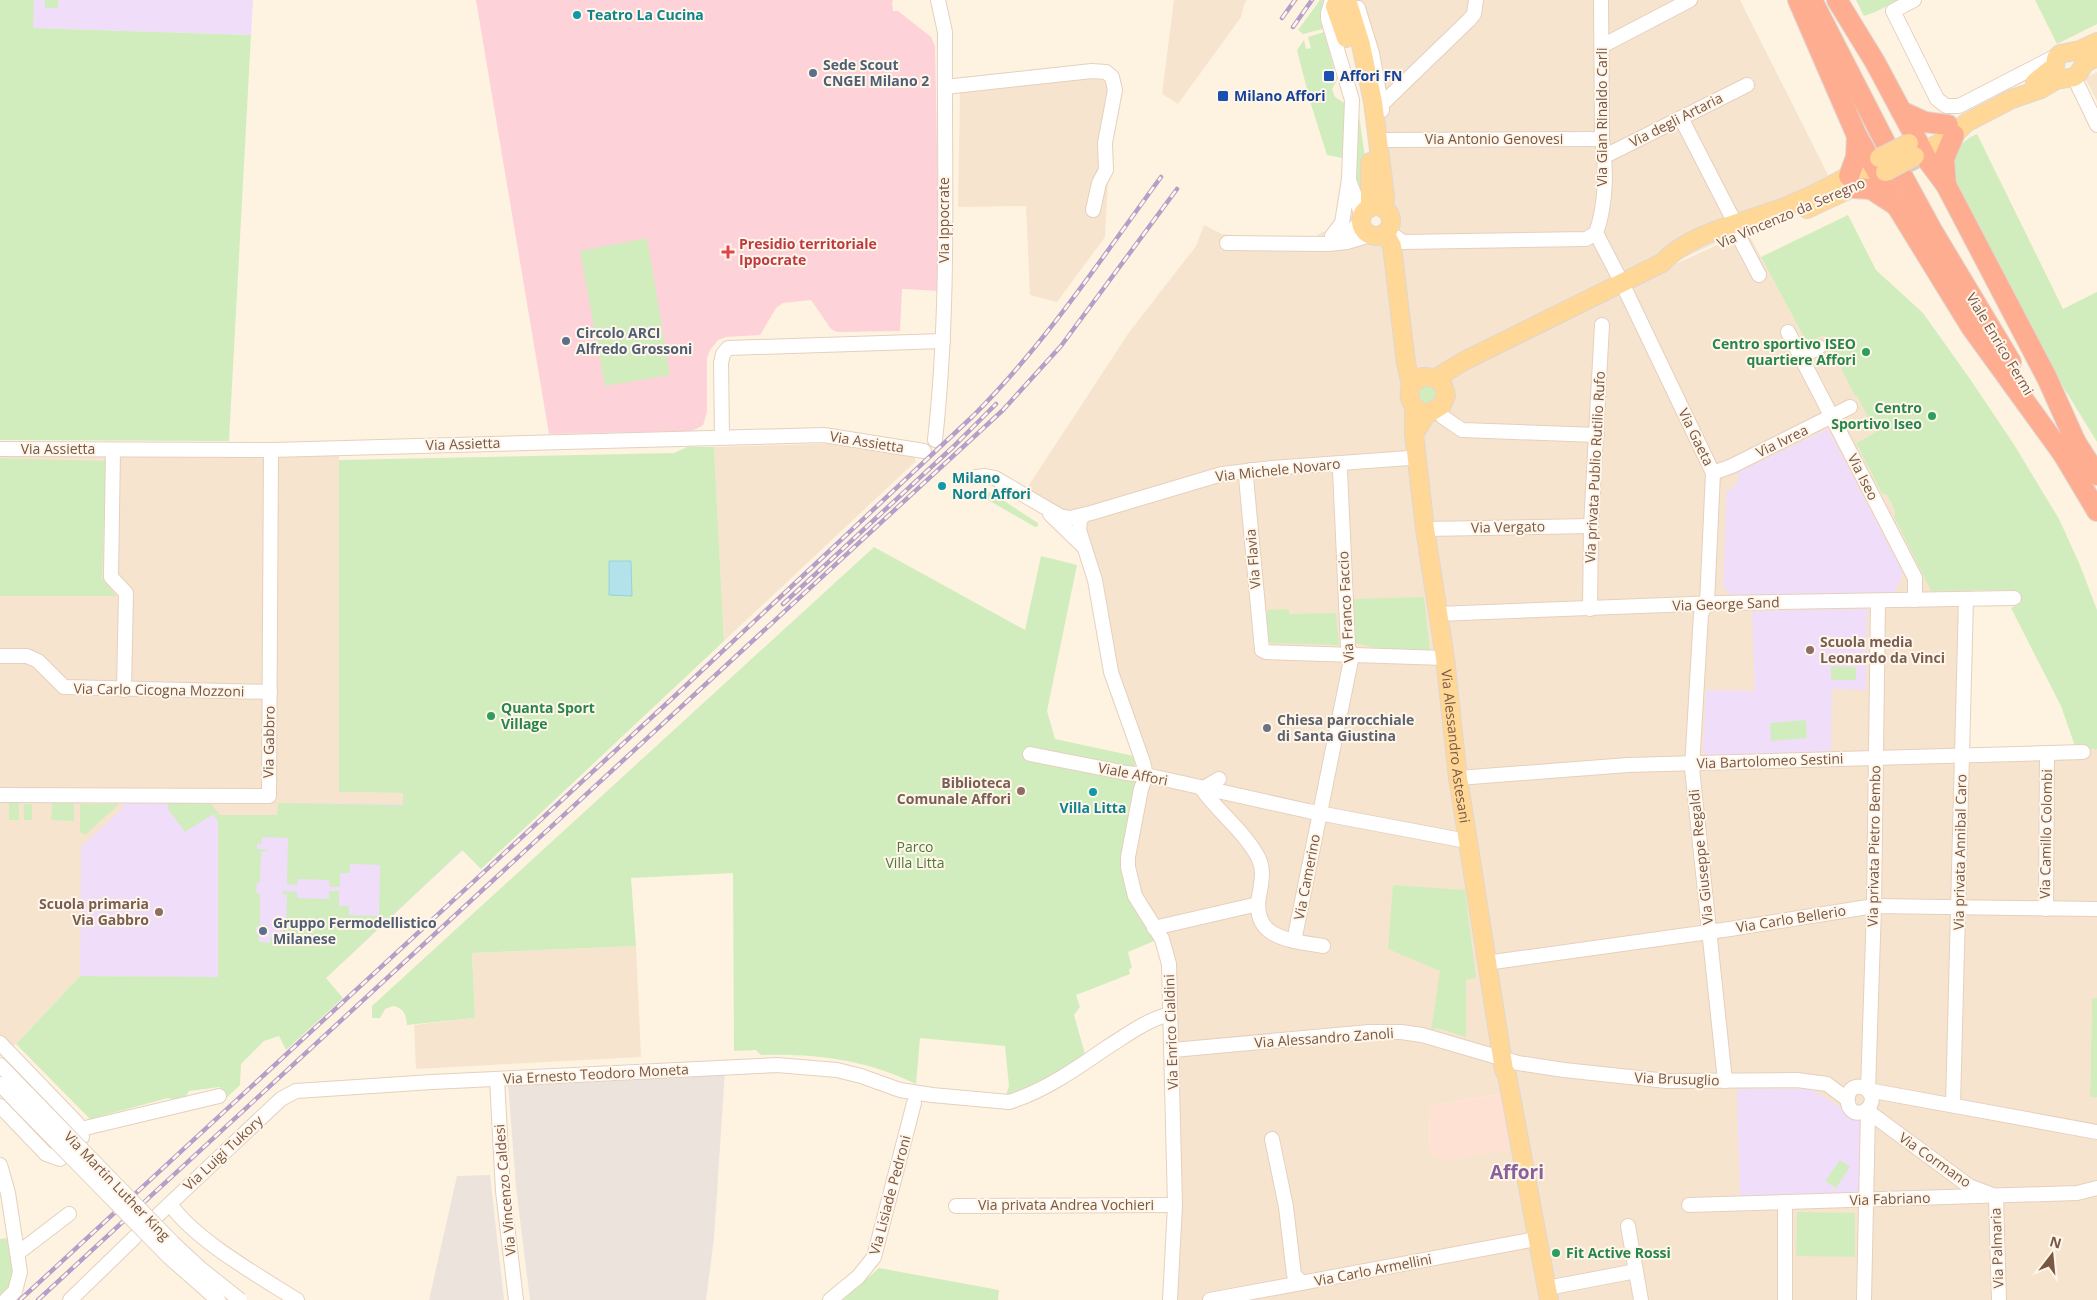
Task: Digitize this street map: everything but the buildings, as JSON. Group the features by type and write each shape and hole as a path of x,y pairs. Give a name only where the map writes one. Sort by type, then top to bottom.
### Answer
{"highway":[{"path":"1798,0 1857,136 1856,157 1851,182 1871,189 1896,205 1971,327 2070,450"},
{"path":"1812,0 1830,24"},
{"path":"1824,0 1830,24"},
{"path":"1837,0 1875,62 1901,111 1896,158 1896,205"},
{"name":"Viale Enrico Fermi","path":"1830,24 1933,232 2029,392 2070,450 2097,511"},
{"path":"1901,111 1925,122 1956,128 1944,159 1946,185 2046,378 2070,450"},
{"path":"1857,136 1946,185"},
{"name":"Viale Enrico Fermi","path":"2070,450 2097,475"}],"main road":[{"path":"1339,2 1360,45 1373,102 1376,221 1392,246 1406,359 1428,381 1409,397 1428,410"},
{"name":"Via Vincenzo da Seregno","path":"2068,66 2082,50 2097,42"},
{"name":"Via Vincenzo da Seregno","path":"1428,381 1662,263 1672,252 1851,182 2012,99 2068,66 2086,62 2097,57"},
{"name":"Via Alessandro Astesani","path":"1428,381 1446,395 1442,405 1428,410 1414,434 1425,529 1445,658 1458,778 1486,963 1502,1060 1548,1294"}],"street":[{"name":"Via Ippocrate","path":"935,440 943,341 945,87 945,32 938,0"},
{"path":"1382,104 1469,20 1474,14 1476,0"},
{"name":"Via Gian Rinaldo Carli","path":"1596,233 1601,218 1605,156 1602,139 1601,0"},
{"path":"1602,46 1690,0"},
{"path":"1914,0 1893,11 1937,99 1946,106 1959,106 2068,66 2097,125"},
{"path":"1227,243 1313,244 1348,242 1376,221 1388,161 1378,79 1359,10 1339,2 1328,13 1328,20 1352,100 1349,179 1342,222 1332,236"},
{"path":"945,87 1092,71 1106,72 1112,77 1115,90 1105,143 1106,170 1099,183 1092,210"},
{"name":"Via degli Artaria","path":"1605,156 1746,85"},
{"path":"1681,118 1759,276"},
{"name":"Via Antonio Genovesi","path":"1386,140 1602,139"},
{"path":"1349,179 1376,221 1403,242 1586,239 1596,233 1622,283"},
{"path":"1313,244 1321,236 1346,234 1376,221"},
{"name":"Via Gaeta","path":"1622,283 1713,473 1707,604"},
{"name":"Via privata Publio Rutilio Rufo","path":"1590,609 1591,526 1602,325"},
{"name":"Via Iseo","path":"1788,332 1915,578 1915,600"},
{"path":"722,436 721,363 723,354 728,348 943,341"},
{"path":"1802,357 1819,347"},
{"name":"Via Ivrea","path":"1713,473 1732,466 1850,407"},
{"path":"1428,410 1443,417 1462,430 1597,434"},
{"name":"Via Assietta","path":"0,449 271,450 722,436 824,435 924,452"},
{"path":"113,450 111,577 126,592 124,690"},
{"name":"Via Gabbro","path":"0,795 269,796 271,450"},
{"name":"Via Michele Novaro","path":"1043,508 1066,517 1084,515 1222,474 1251,470 1409,458 1416,454"},
{"name":"Via Franco Faccio","path":"1318,810 1351,660 1349,653 1340,470 1337,466 1331,464"},
{"name":"Via Flavia","path":"1251,470 1246,477 1262,650 1266,652 1349,653"},
{"path":"976,477 989,476 995,478 1043,508 1087,550"},
{"path":"1084,515 1079,526 1098,596 1111,672 1145,766 1146,775"},
{"name":"Via Vergato","path":"1425,529 1591,526"},
{"name":"Via George Sand","path":"1437,614 1707,604 2014,598"},
{"name":"Via privata Annibal Caro","path":"1953,1105 1966,599"},
{"name":"Via privata Pietro Bembo","path":"1868,1090 1874,906 1878,601"},
{"name":"Via Giuseppe Regaldi","path":"1707,604 1701,614 1692,763 1725,1081"},
{"path":"1349,653 1445,658"},
{"name":"Via Carlo Cicogna Mozzoni","path":"0,656 27,656 38,661 64,688 270,692"},
{"name":"Via Bartolomeo Sestini","path":"1458,778 1628,765 2083,752"},
{"name":"Viale Affori","path":"1030,754 1126,773 1146,775 1202,789 1318,810"},
{"name":"Via Camillo Colombi","path":"2046,909 2047,760"},
{"name":"Via Enrico Cialdini","path":"1146,775 1141,789 1128,862 1135,896 1162,939 1169,964 1175,1205 1170,1300"},
{"path":"1219,779 1202,789 1247,840 1259,861 1263,880 1258,904 1259,919 1269,932 1294,941 1323,946"},
{"path":"1318,810 1467,841"},
{"name":"Via Camerino","path":"1294,941 1318,810"},
{"path":"1154,928 1258,904"},
{"name":"Via Carlo Bellerio","path":"1486,963 1874,906 2097,909"},
{"name":"Via Ernesto Teodoro Moneta","path":"290,1093 497,1079 777,1065 843,1072 900,1090 1002,1103 1021,1099 1070,1073 1146,1022 1170,1014"},
{"name":"Via Alessandro Zanoli","path":"1172,1050 1369,1032 1401,1032 1422,1036 1502,1060"},
{"path":"0,1044 82,1133 219,1096"},
{"name":"Via Brusuglio","path":"1502,1060 1564,1070 1667,1081 1797,1080 1826,1084 1847,1099 1853,1111 1867,1111"},
{"name":"Via Martin Luther King","path":"0,1065 23,1098 168,1258 218,1300"},
{"name":"Via Vincenzo Caldesi","path":"497,1079 503,1191 516,1300"},
{"name":"Via Martin Luther King","path":"0,1084 23,1098 181,1251 240,1300"},
{"path":"1847,1099 1854,1088 1861,1087 1868,1090 2097,1132"},
{"name":"Via Ernesto Teodoro Moneta","path":"900,1090 914,1103"},
{"path":"1864,1300 1867,1111 1872,1100 1868,1090"},
{"name":"Via Luigi Tukory","path":"158,1215 290,1093"},
{"path":"914,1103 932,1095"},
{"name":"Via Lisiade Pedroni","path":"830,1300 858,1277 874,1257 914,1103"},
{"path":"0,1106 6,1120 46,1154 60,1160"},
{"name":"Via Cormano","path":"1867,1111 1969,1186 1996,1196 2077,1192 2097,1188"},
{"path":"1272,1139 1286,1207 1294,1274 1302,1283"},
{"path":"0,1165 8,1193 20,1272 15,1291 6,1300"},
{"name":"Via Fabriano","path":"1689,1205 1996,1196"},
{"name":"Via Palmaria","path":"1996,1196 1999,1300"},
{"path":"1785,1202 1785,1300"},
{"path":"170,1204 181,1218 237,1262 297,1300"},
{"name":"Via privata Andrea Vochieri","path":"956,1206 1175,1205"},
{"path":"18,1253 69,1214"},
{"path":"1628,1226 1641,1300"},
{"path":"70,1300 135,1237"},
{"name":"Via Carlo Armellini","path":"1210,1300 1536,1239"},
{"path":"1548,1294 1636,1271"}],"shaded area":[{"path":"34,0 253,0 251,35 32,28"},
{"name":"Presidio territoriale Ippocrate","path":"476,0 893,0 893,11 898,11 931,37 935,46 940,291 902,289 900,331 837,332 831,329 811,300 783,303 776,308 760,335 726,337 718,340 710,350 707,358 707,412 703,425 691,431 549,434"},
{"path":"1174,0 1247,0 1241,17 1178,104 1162,94"},
{"path":"1351,0 1740,0 1829,177 1779,202 1746,229 1677,261 1662,262 1506,340 1421,375 1407,358 1394,219 1390,210"},
{"path":"2097,72 2097,101 2085,78"},
{"path":"1098,75 1110,81 1113,92 1105,237 1057,302 1030,295 1026,206 958,207 960,90"},
{"path":"1204,225 1222,234 1310,241 1322,232 1343,230 1380,243 1393,259 1415,377 1416,454 1272,467 1084,514 1079,532 1023,494 1130,331 1196,246"},
{"path":"1747,231 1807,343 1824,334 1855,396 1857,395 1876,432 1856,443 1882,494 1887,495 1895,511 1894,517 1931,590 1973,590 1968,751 2097,749 2097,998 2092,998 2090,1096 2097,1097 2097,1132 1860,1087 1851,1089 1846,1099 1827,1083 1796,1079 1667,1080 1564,1069 1516,1062 1504,1058 1459,777 1445,657 1418,470 1424,526 1444,659 1457,778 1504,1070 1504,1061 1517,1064 1668,1082 1796,1081 1826,1085 1847,1101 1852,1090 1861,1088 1874,1092 2097,1133 2097,1300 1170,1300 1175,1205 1170,964 1166,946 1136,896 1129,873 1128,856 1144,775 1142,762 1116,700 1107,660 1097,597 1080,528 1083,518 1173,488 1237,472 1402,459 1416,455 1417,460 1413,407 1423,412 1429,412 1438,408 1444,400 1443,386 1458,365 1663,264 1678,263","holes":["1509,1092 1518,1147 1449,1160 1429,1154 1430,1106"]},
{"path":"1828,429 1903,573 1895,592 1731,595 1723,587 1727,489 1733,489 1739,478 1737,473"},
{"path":"853,443 913,455 916,461 724,641 714,447"},
{"path":"0,450 339,450 339,792 412,793 326,978 80,976 9,1051 0,1041"},
{"name":"Scuola media Leonardo da Vinci","path":"1867,609 1866,690 1832,689 1831,751 1705,755 1703,752 1706,690 1755,691 1752,611"},
{"path":"123,803 211,804 220,815 277,815 278,803 403,804 463,850 326,978 80,976 81,847 123,808"},
{"path":"636,946 641,1057 416,1069 414,1025 475,1018 472,953"},
{"path":"725,1071 714,1238 706,1300 530,1300 516,1187 508,1083"},
{"path":"1737,1089 1811,1089 1860,1119 1859,1193 1740,1196"},
{"path":"1510,1092 1520,1147 1449,1160 1429,1154 1430,1106"},
{"path":"490,1175 504,1300 429,1300 457,1176"}],"green space":[{"path":"0,0 34,0 33,28 251,35 229,441 0,440"},
{"path":"45,0 58,0 58,8 45,8"},
{"path":"1320,0 1324,0 1320,16 1323,29 1303,34 1298,30"},
{"path":"1856,0 1899,0 1864,16"},
{"path":"2035,0 2097,0 2097,24 2057,44"},
{"path":"1324,32 1337,80 1332,89 1335,97 1346,104 1347,110 1342,158 1327,155 1310,101 1297,50 1304,40 1306,49 1311,48 1308,37"},
{"path":"1357,102 1365,157 1363,203 1355,178"},
{"path":"1977,134 2063,309 2097,292 2097,442 2026,326 1957,190 1953,172 1954,156 1961,144"},
{"name":"Centro Sportivo Iseo","path":"1848,215 1876,270 1923,313 2013,443 2059,519 2080,565 2097,610 2097,749 2076,749 2061,706 2011,608 2021,603 2014,590 1931,591 1894,517 1895,511 1887,495 1882,494 1856,443 1876,432 1824,335 1807,343 1761,257"},
{"path":"647,238 670,375 605,386 580,251"},
{"path":"1428,385 1436,390 1437,394 1432,402 1428,403 1420,398 1419,394 1424,386"},
{"name":"Quanta Sport Village","path":"687,447 714,447 724,641 481,869 462,850 326,978 343,998 286,1050 279,1036 264,1041 241,1064 240,1085 223,1101 220,1087 189,1091 183,1101 168,1098 90,1119 16,1044 80,976 218,977 218,821 213,814 185,832 168,809 168,803 211,804 220,815 277,815 278,803 403,805 403,793 339,792 339,460 674,453","holes":["262,837 288,838 287,884 297,885 298,879 329,880 330,887 340,887 340,873 350,873 350,864 380,865 379,916 349,915 349,906 339,906 339,891 329,891 329,899 297,898 297,892 283,891 282,894 287,894 286,930 283,930 283,935 286,935 286,943 276,943 275,937 270,937 270,943 259,942 259,933 256,933 256,927 267,928 267,925 260,925 260,894 256,893 257,883 260,882 261,852 268,850 257,849 257,844 261,844"]},
{"path":"0,458 106,461 102,578 116,596 0,596"},
{"path":"987,492 992,493 1038,523 1038,526 1035,527 988,500 985,496"},
{"name":"Parco Villa Litta","path":"874,547 1025,630 1041,556 1077,565 1047,711 1055,739 1134,756 1137,784 1124,879 1154,941 1128,952 1132,968 1129,969 1130,974 1076,995 1080,1007 1074,1015 1085,1054 1047,1077 1006,1095 1009,1086 1005,1046 920,1038 916,1084 879,1069 840,1060 801,1055 761,1055 756,1050 734,1051 733,873 631,878 636,946 472,953 475,1018 407,1025 404,1012 400,1008 393,1006 385,1009 380,1018 372,1018 372,1006"},
{"path":"1424,597 1430,650 1394,652 1355,643 1352,599"},
{"path":"1289,609 1289,614 1336,613 1339,645 1270,643 1267,638 1267,610"},
{"path":"1831,666 1856,667 1856,680 1831,680"},
{"path":"1806,720 1807,738 1771,741 1770,723"},
{"path":"9,803 19,803 19,820 9,820"},
{"path":"52,803 74,803 74,821 51,820"},
{"path":"24,804 32,804 32,820 24,820"},
{"path":"80,804 119,804 85,835 80,832"},
{"path":"1393,885 1465,890 1476,978 1466,980 1466,1037 1437,1028 1431,1031 1440,971 1388,949"},
{"path":"2092,998 2097,998 2097,1097 2090,1097"},
{"path":"1840,1160 1850,1167 1836,1188 1825,1181"},
{"path":"1797,1212 1855,1213 1855,1257 1796,1256"},
{"path":"9,1238 16,1276 12,1291 0,1300 0,1239"},
{"path":"879,1268 999,1290 998,1300 843,1300"}],"water":[{"path":"609,561 631,561 632,596 609,595"}],"tunnel":[{"path":"1895,139 1912,172"}],"railway":[{"path":"1282,18 1295,0"},
{"path":"1293,27 1312,0"},
{"path":"20,1300 678,693 973,416 1024,360 1048,330 1161,177"},
{"path":"38,1300 1003,410 1061,346 1177,189"},
{"path":"783,604 953,447 996,404"}],"place":[{"name":"Teatro La Cucina","path":"577,15"},
{"name":"Sede Scout CNGEI Milano 2","path":"813,73"},
{"name":"Affori FN","path":"1329,76"},
{"name":"Milano Affori","path":"1223,96"},
{"name":"Presidio territoriale Ippocrate","path":"728,252"},
{"name":"Circolo ARCI Alfredo Grossoni","path":"566,341"},
{"name":"Centro sportivo ISEO quartiere Affori","path":"1866,352"},
{"name":"Centro Sportivo Iseo","path":"1932,416"},
{"name":"Milano Nord Affori","path":"942,486"},
{"name":"Scuola media Leonardo da Vinci","path":"1810,650"},
{"name":"Quanta Sport Village","path":"491,716"},
{"name":"Chiesa parrocchiale di Santa Giustina","path":"1267,728"},
{"name":"Biblioteca Comunale Affori","path":"1021,791"},
{"name":"Villa Litta","path":"1093,792"},
{"name":"Scuola primaria Via Gabbro","path":"159,912"},
{"name":"Gruppo Fermodellistico Milanese","path":"263,931"},
{"name":"Fit Active Rossi","path":"1556,1253"}],"district":[{"name":"Affori","path":"1517,1172"}]}
